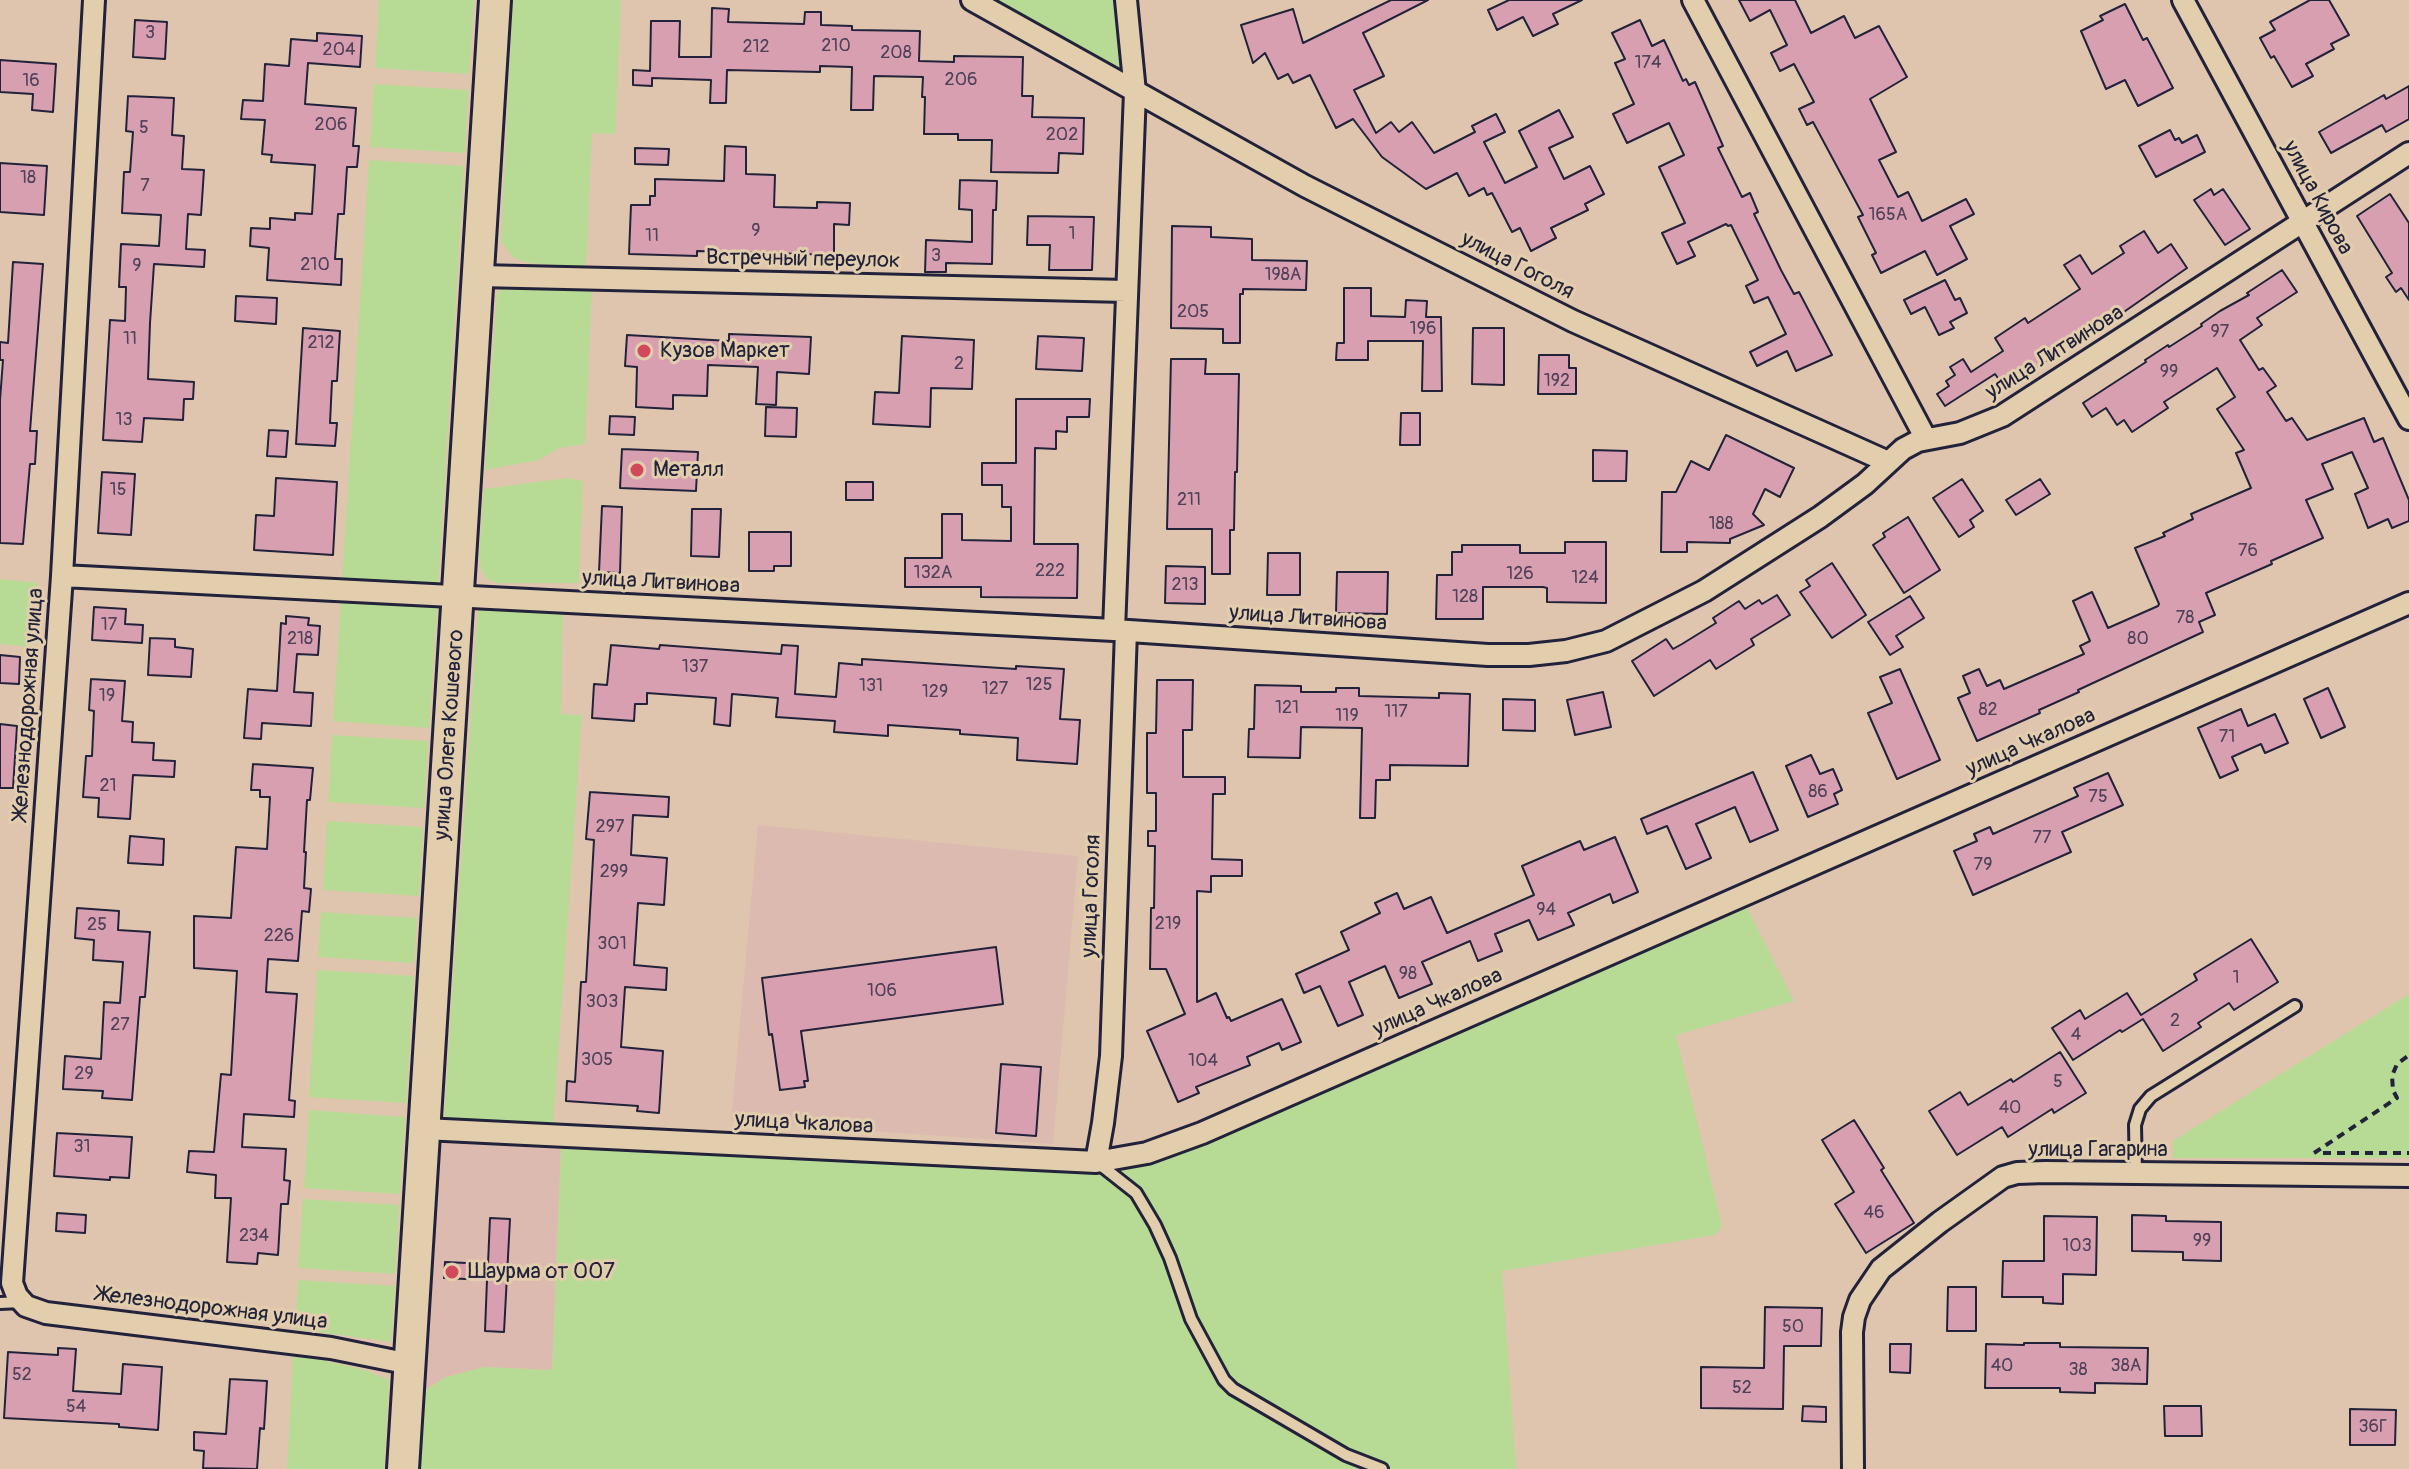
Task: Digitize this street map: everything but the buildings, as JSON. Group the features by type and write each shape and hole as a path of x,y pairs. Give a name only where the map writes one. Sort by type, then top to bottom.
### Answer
{"main road":[{"name":"улица Олега Кошевого","path":"403,1469 495,0"}],"street":[{"name":"Железнодорожная улица","path":"94,0 62,576 12,1283 17,1296 26,1306 46,1313 331,1348 410,1364"},
{"name":"улица Гоголя","path":"972,0 1305,186 1573,321 1888,462"},
{"name":"улица Гоголя","path":"1096,1162 1111,1056 1126,291 1135,92 1126,0"},
{"path":"1693,0 1926,439"},
{"name":"улица Кирова","path":"2183,0 2409,419"},
{"name":"улица Литвинова","path":"62,576 1120,630 1488,655 1529,655 1593,645 1673,608 1747,564 1865,484 1903,449 1926,439 1960,433 2002,416 2409,153"},
{"name":"Встречный переулок","path":"479,276 1126,291"},
{"name":"улица Чкалова","path":"424,1129 1096,1162 1147,1153 1202,1133 2409,603"},
{"name":"улица Гагарина","path":"1853,1469 1852,1332 1860,1300 1881,1269 2003,1177 2045,1172 2409,1176"}],"lane":[{"path":"2136,1173 2135,1125 2140,1109 2151,1096 2295,1006"},
{"path":"1096,1162 1136,1193 1170,1258 1191,1319 1224,1380 1233,1389 1346,1455 1382,1469"},
{"path":"0,1303 22,1302"}],"path":[{"path":"2314,1153 2397,1098 2392,1076 2397,1064 2409,1055"}],"shaded area":[{"path":"758,825 1078,856 1053,1144 731,1121"},
{"path":"433,1143 561,1148 552,1370 484,1367 417,1395"}],"green space":[{"path":"379,0 474,0 469,74 375,68"},
{"path":"513,0 621,0 615,134 592,133 586,267 528,263 513,257 501,241"},
{"path":"993,0 1116,0 1126,62 1119,69 1113,68"},
{"path":"374,84 468,90 465,153 370,147"},
{"path":"369,160 464,166 438,586 342,580"},
{"path":"508,285 592,287 585,444 559,448 539,460 485,470 497,294"},
{"path":"567,478 583,481 579,583 497,583 487,579 479,556 484,489"},
{"path":"0,579 38,583 31,647 0,644"},
{"path":"341,600 437,606 429,728 333,721"},
{"path":"478,607 563,612 561,714 582,715 553,1127 449,1122 444,1118"},
{"path":"332,735 428,741 424,808 328,802"},
{"path":"327,821 423,827 419,896 323,890"},
{"path":"1747,908 1794,1001 1676,1035 1722,1226 1715,1235 1502,1271 1516,1469 412,1469 417,1395 446,1377 484,1367 552,1370 561,1148 1087,1173 1150,1164 1201,1146"},
{"path":"321,912 417,918 414,963 318,957"},
{"path":"317,970 414,976 406,1103 309,1097"},
{"path":"2409,994 2409,1158 2173,1158 2173,1141"},
{"path":"309,1110 405,1117 400,1194 304,1188"},
{"path":"303,1199 399,1205 395,1274 298,1268"},
{"path":"298,1280 395,1286 391,1342 295,1329"},
{"path":"293,1357 318,1359 365,1370 389,1380 384,1469 287,1469"}],"place":[{"name":"Кузов Маркет","path":"644,351"},
{"name":"Металл","path":"637,470"},
{"name":"Шаурма от 007","path":"452,1272"}]}
